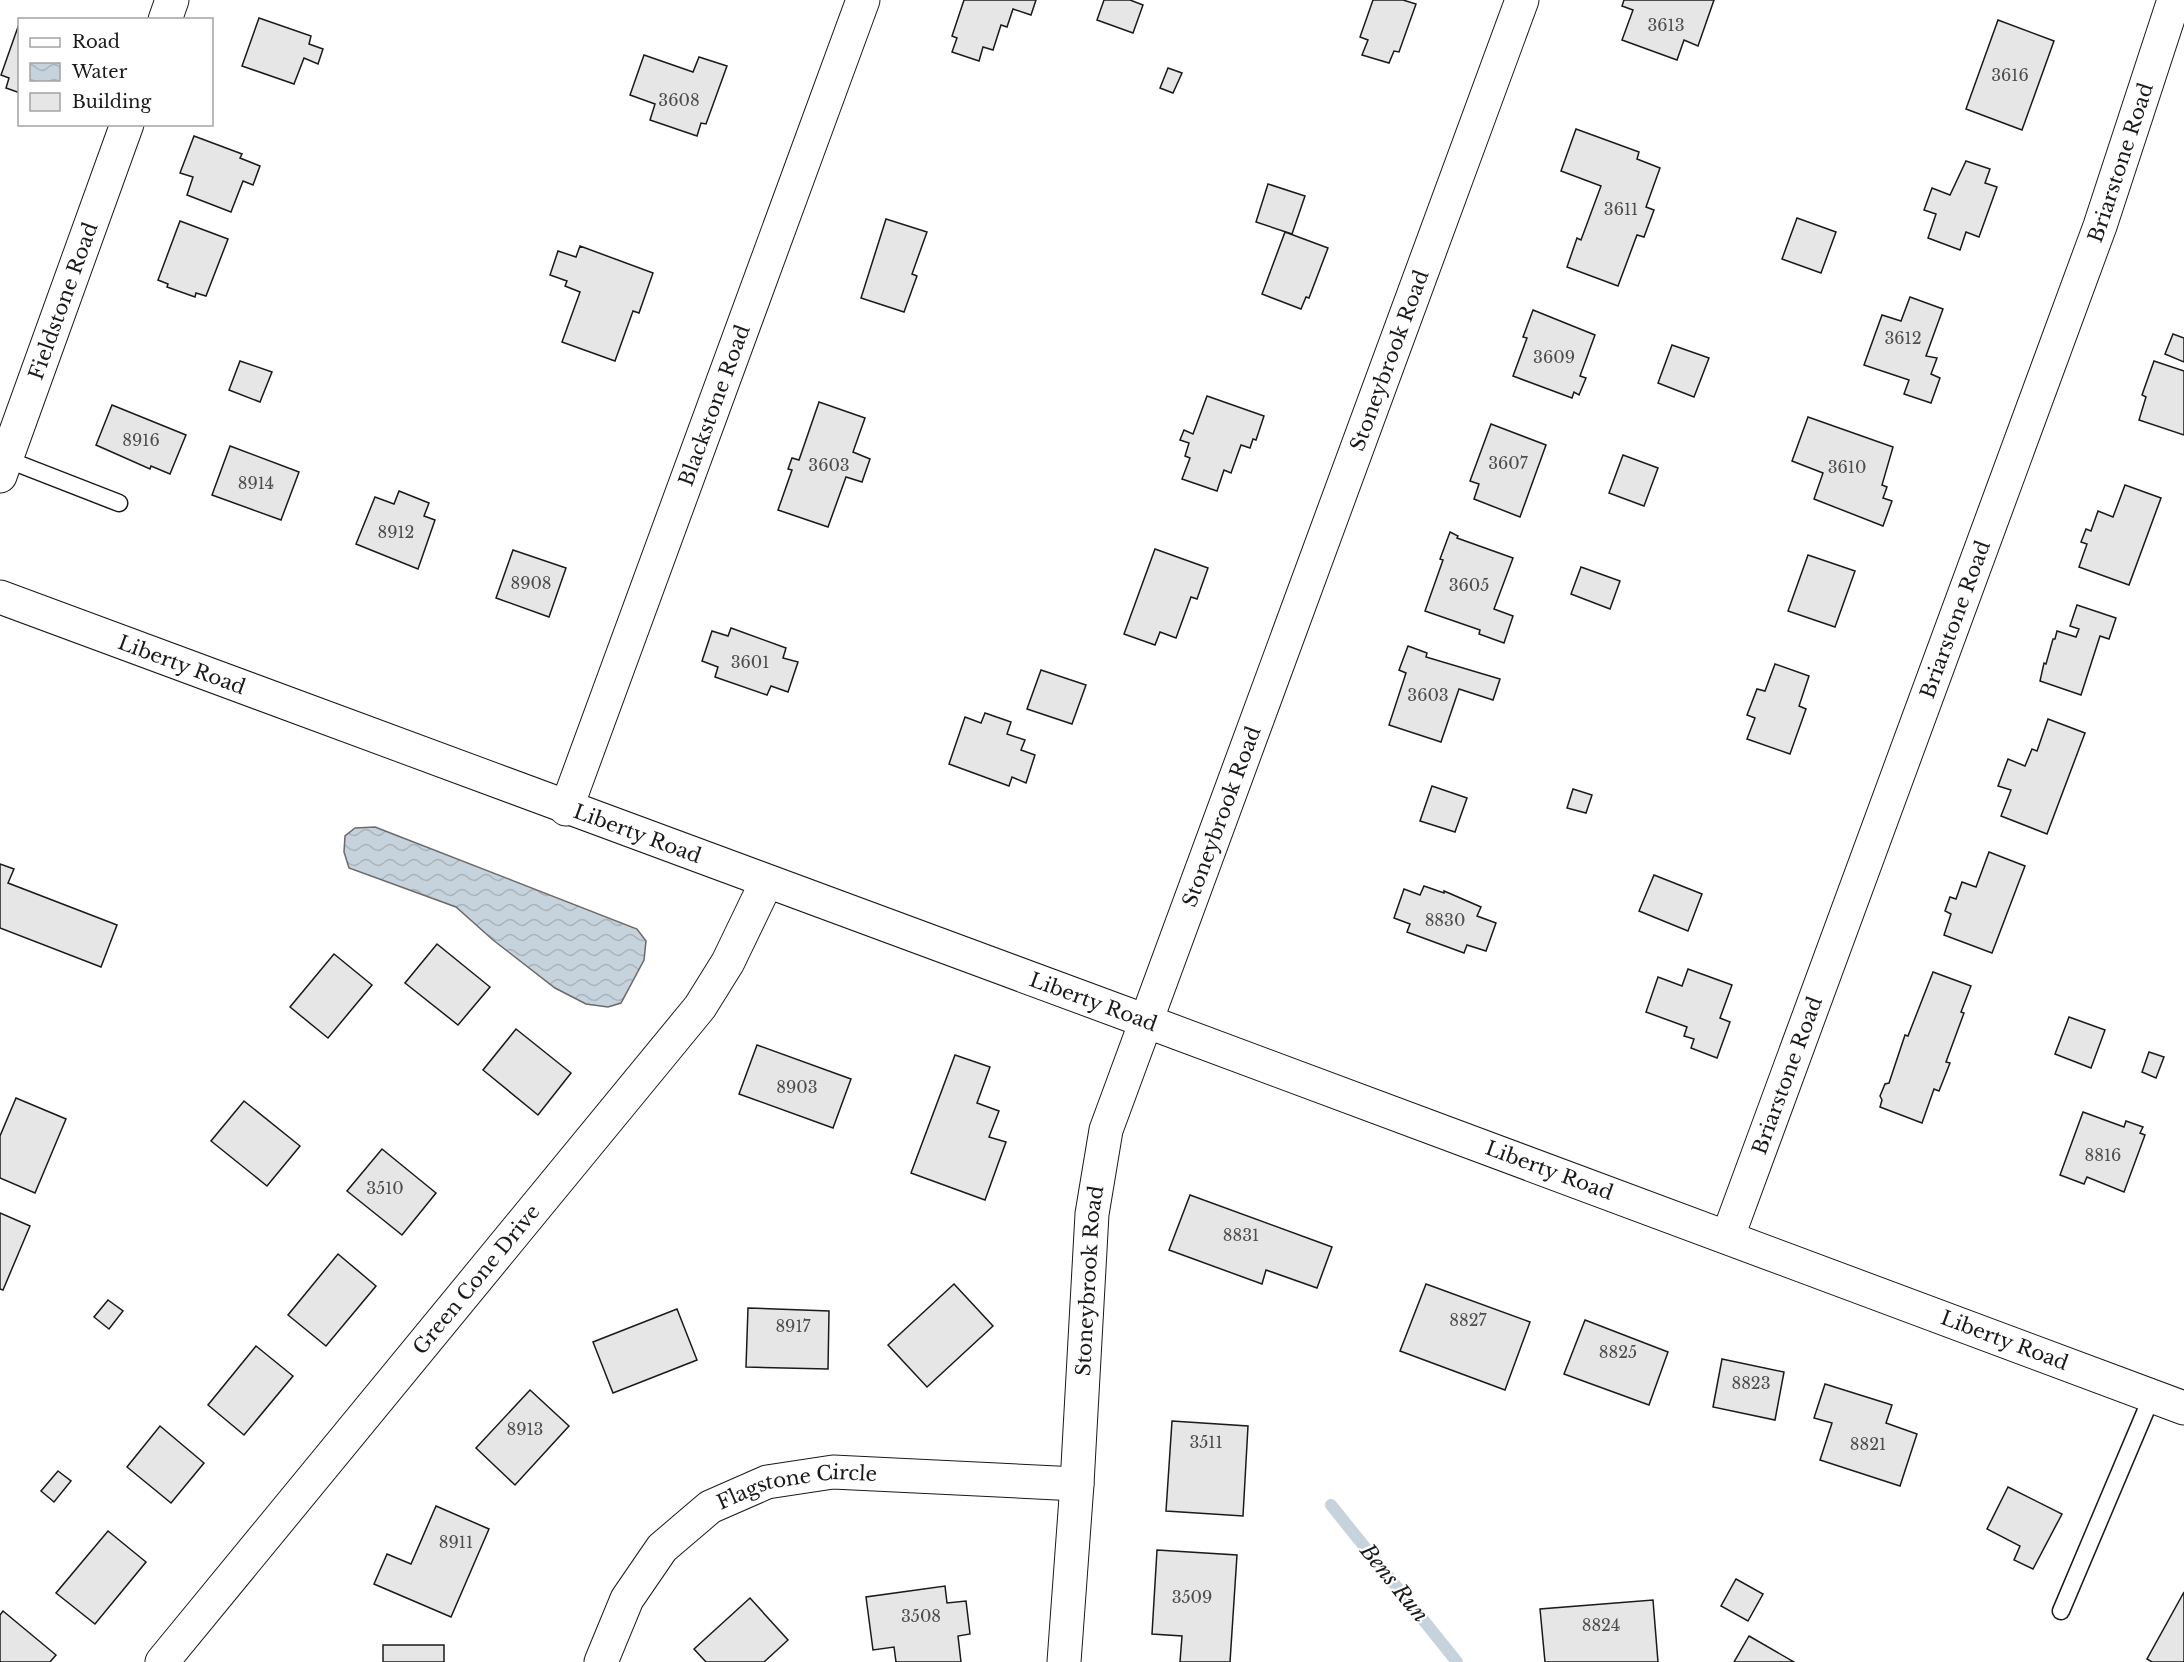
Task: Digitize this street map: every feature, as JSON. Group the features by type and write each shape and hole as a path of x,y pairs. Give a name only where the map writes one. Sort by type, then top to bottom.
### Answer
{"street":[{"path":"166,18 172,0"},
{"name":"Blackstone Road","path":"566,809 863,0"},
{"name":"Stoneybrook Road","path":"1064,1662 1077,1484 1092,1214 1106,1130 1522,0"},
{"name":"Briarstone Road","path":"1728,1236 2100,226 2174,0"},
{"name":"Fieldstone Road","path":"3,468 126,126"},
{"name":"Liberty Road","path":"0,597 566,809 1728,1236 2184,1408"},
{"name":"Green Cone Drive","path":"162,1662 700,1007 728,962 766,882"},
{"name":"Flagstone Circle","path":"601,1662 627,1599 662,1548 710,1507 767,1482 833,1472 1077,1484"}],"lane":[{"path":"3,468 119,503"},
{"path":"2061,1611 2152,1396"}],"water":[{"path":"375,827 637,929 646,941 644,960 621,1003 608,1007 586,1004 555,988 493,940 456,907 349,868 344,852 345,836 355,828"}],"building":[{"path":"964,0 1036,0 1031,15 1013,9 1007,27 1001,25 993,50 983,47 979,61 952,52 957,38 952,36"},
{"path":"1104,0 1130,0 1143,5 1133,33 1097,20"},
{"path":"1373,0 1403,0 1416,4 1399,52 1394,51 1389,63 1362,55 1368,40 1360,37"},
{"path":"1624,0 1714,0 1698,46 1684,40 1677,60 1622,40 1633,10 1622,6"},
{"path":"259,18 311,36 309,44 323,49 318,64 304,58 294,84 242,66"},
{"path":"1998,20 2054,41 2022,130 1966,109"},
{"path":"18,27 18,92 6,88 9,78 1,75"},
{"path":"644,55 693,72 699,57 727,66 706,124 701,123 697,136 650,120 655,104 630,95"},
{"path":"1168,68 1182,73 1173,93 1160,88"},
{"path":"1576,129 1639,152 1637,159 1660,168 1646,207 1654,210 1644,237 1637,235 1618,286 1567,267 1577,238 1581,240 1601,186 1561,171"},
{"path":"194,136 242,154 240,158 260,166 253,185 243,181 231,212 187,195 193,177 180,173"},
{"path":"1966,161 1990,169 1985,183 1997,187 1979,237 1966,232 1960,250 1928,238 1936,214 1924,210 1932,188 1950,195"},
{"path":"1268,184 1305,196 1292,234 1256,222"},
{"path":"1797,218 1836,232 1821,273 1782,259"},
{"path":"886,219 927,232 912,274 917,276 904,312 861,298"},
{"path":"180,221 228,239 206,296 196,293 195,297 167,287 168,284 158,280"},
{"path":"1285,232 1328,248 1309,298 1306,297 1301,309 1262,294"},
{"path":"580,246 653,273 639,313 633,311 615,361 562,342 580,292 565,286 567,281 550,275 558,251 576,257"},
{"path":"1910,297 1943,309 1926,356 1937,358 1931,374 1940,378 1931,403 1904,394 1909,380 1864,365 1882,315 1901,321"},
{"path":"1533,310 1595,335 1580,376 1586,378 1579,395 1574,392 1572,398 1513,376 1527,338 1523,337"},
{"path":"2173,334 2184,338 2184,362 2165,354"},
{"path":"1672,345 1709,358 1694,397 1658,383"},
{"path":"240,361 272,372 260,402 229,390"},
{"path":"2154,361 2184,371 2184,435 2139,420 2146,397 2142,395"},
{"path":"1207,396 1264,416 1256,440 1253,439 1250,448 1241,445 1231,473 1224,470 1217,491 1182,479 1190,458 1185,456 1189,443 1180,440 1184,430 1193,434"},
{"path":"819,402 865,418 853,452 870,459 862,482 846,477 828,527 778,510 792,470 788,469 792,458 799,460"},
{"path":"112,405 186,435 170,474 151,466 150,469 96,445"},
{"path":"1808,417 1893,447 1882,485 1887,487 1883,498 1892,501 1883,526 1814,499 1823,473 1792,461"},
{"path":"1491,424 1546,445 1520,517 1474,499 1479,484 1470,481"},
{"path":"230,446 299,472 281,520 212,495"},
{"path":"1623,455 1658,468 1644,506 1609,493"},
{"path":"2125,485 2161,498 2129,585 2079,567 2087,544 2081,542 2086,529 2091,531 2098,511 2113,517"},
{"path":"399,491 429,503 424,516 435,520 418,569 356,544 375,497 394,504"},
{"path":"1450,532 1458,536 1457,538 1513,558 1494,609 1513,616 1504,643 1479,634 1480,630 1425,611"},
{"path":"1155,549 1208,568 1197,599 1191,597 1176,638 1160,632 1155,645 1124,634"},
{"path":"513,550 566,568 549,617 496,598"},
{"path":"1808,555 1855,571 1835,627 1788,611"},
{"path":"1581,567 1620,581 1610,609 1571,594"},
{"path":"2077,605 2116,618 2109,639 2100,636 2081,695 2040,681 2044,663 2046,664 2057,631 2076,637 2079,629 2070,626"},
{"path":"731,628 786,648 783,658 798,662 788,692 771,686 767,695 715,677 718,667 702,661 712,631 728,636"},
{"path":"1408,646 1427,653 1426,657 1500,679 1493,700 1459,689 1441,742 1389,725 1406,673 1399,670"},
{"path":"1775,664 1809,676 1799,706 1806,709 1790,754 1747,739 1755,718 1747,715 1757,689 1765,691"},
{"path":"1041,670 1086,685 1072,724 1027,709"},
{"path":"985,713 1011,722 1007,734 1025,740 1021,750 1035,755 1026,783 1012,777 1009,786 949,764 965,717 981,723"},
{"path":"2048,719 2085,733 2047,834 2001,816 2011,790 1998,786 2008,759 2025,766 2032,749 2037,751"},
{"path":"1432,786 1467,798 1455,832 1420,821"},
{"path":"1573,789 1592,795 1586,813 1567,808"},
{"path":"1989,852 2025,866 1992,953 1944,935 1951,914 1945,911 1950,897 1956,899 1962,882 1976,887"},
{"path":"0,864 14,869 8,883 117,925 101,967 0,928"},
{"path":"1654,875 1702,894 1688,931 1639,911"},
{"path":"1424,886 1444,893 1444,891 1481,907 1477,916 1496,923 1486,951 1467,945 1464,953 1407,932 1410,924 1394,918 1404,889 1420,895"},
{"path":"437,944 490,987 458,1025 405,983"},
{"path":"334,954 372,985 328,1038 290,1007"},
{"path":"1688,969 1732,985 1720,1018 1730,1022 1717,1058 1691,1048 1694,1039 1684,1036 1687,1027 1646,1012 1658,977 1682,986"},
{"path":"1933,972 1971,986 1946,1062 1950,1063 1939,1091 1934,1089 1922,1123 1880,1107 1882,1100 1880,1096 1885,1084 1889,1083 1905,1035 1908,1036"},
{"path":"2069,1017 2105,1030 2091,1068 2055,1054"},
{"path":"516,1029 571,1073 538,1115 483,1070"},
{"path":"757,1045 851,1079 833,1128 739,1094"},
{"path":"2149,1052 2164,1057 2156,1078 2142,1072"},
{"path":"955,1055 990,1067 977,1103 999,1111 989,1137 1006,1142 985,1200 911,1173"},
{"path":"16,1098 66,1119 35,1193 0,1178 0,1136"},
{"path":"244,1101 300,1146 267,1186 211,1141"},
{"path":"2083,1112 2124,1127 2126,1121 2143,1127 2140,1133 2145,1135 2124,1192 2087,1177 2084,1184 2060,1175"},
{"path":"382,1149 436,1193 402,1235 347,1191"},
{"path":"1190,1195 1332,1247 1317,1288 1266,1270 1262,1284 1169,1250"},
{"path":"0,1213 30,1226 3,1290 0,1289"},
{"path":"338,1254 376,1286 326,1346 288,1315"},
{"path":"954,1284 993,1326 927,1387 888,1345"},
{"path":"1426,1284 1530,1322 1505,1390 1400,1351"},
{"path":"108,1300 123,1311 109,1329 94,1317"},
{"path":"748,1308 829,1311 828,1369 746,1367"},
{"path":"677,1309 697,1360 613,1393 593,1342"},
{"path":"1585,1320 1668,1352 1649,1405 1564,1374"},
{"path":"256,1346 293,1376 244,1435 208,1405"},
{"path":"1722,1359 1784,1372 1775,1420 1713,1407"},
{"path":"1825,1384 1892,1405 1886,1423 1917,1434 1900,1486 1820,1460 1832,1423 1814,1418"},
{"path":"530,1390 569,1426 515,1485 476,1448"},
{"path":"1172,1421 1248,1426 1243,1516 1166,1511"},
{"path":"160,1426 204,1463 171,1503 127,1467"},
{"path":"58,1471 71,1481 54,1502 41,1491"},
{"path":"2008,1487 2062,1514 2033,1569 2014,1560 2020,1546 1987,1529"},
{"path":"436,1506 489,1529 451,1617 374,1584 387,1554 411,1564"},
{"path":"108,1531 146,1562 95,1624 56,1593"},
{"path":"1157,1550 1237,1555 1230,1662 1180,1662 1182,1636 1152,1634"},
{"path":"1736,1579 1763,1594 1748,1621 1721,1606"},
{"path":"945,1586 947,1603 966,1601 970,1634 958,1636 961,1662 896,1662 894,1647 873,1650 866,1597"},
{"path":"2184,1592 2184,1662 2152,1662 2147,1659"},
{"path":"750,1598 788,1640 764,1662 706,1662 694,1649"},
{"path":"1653,1600 1658,1662 1545,1662 1540,1609"},
{"path":"3,1611 56,1655 50,1662 0,1662 0,1615"},
{"path":"1749,1636 1794,1662 1734,1662"},
{"path":"383,1645 444,1645 444,1662 383,1662"}],"waterway":[{"name":"Bens Run","path":"1331,1505 1457,1662"}]}
